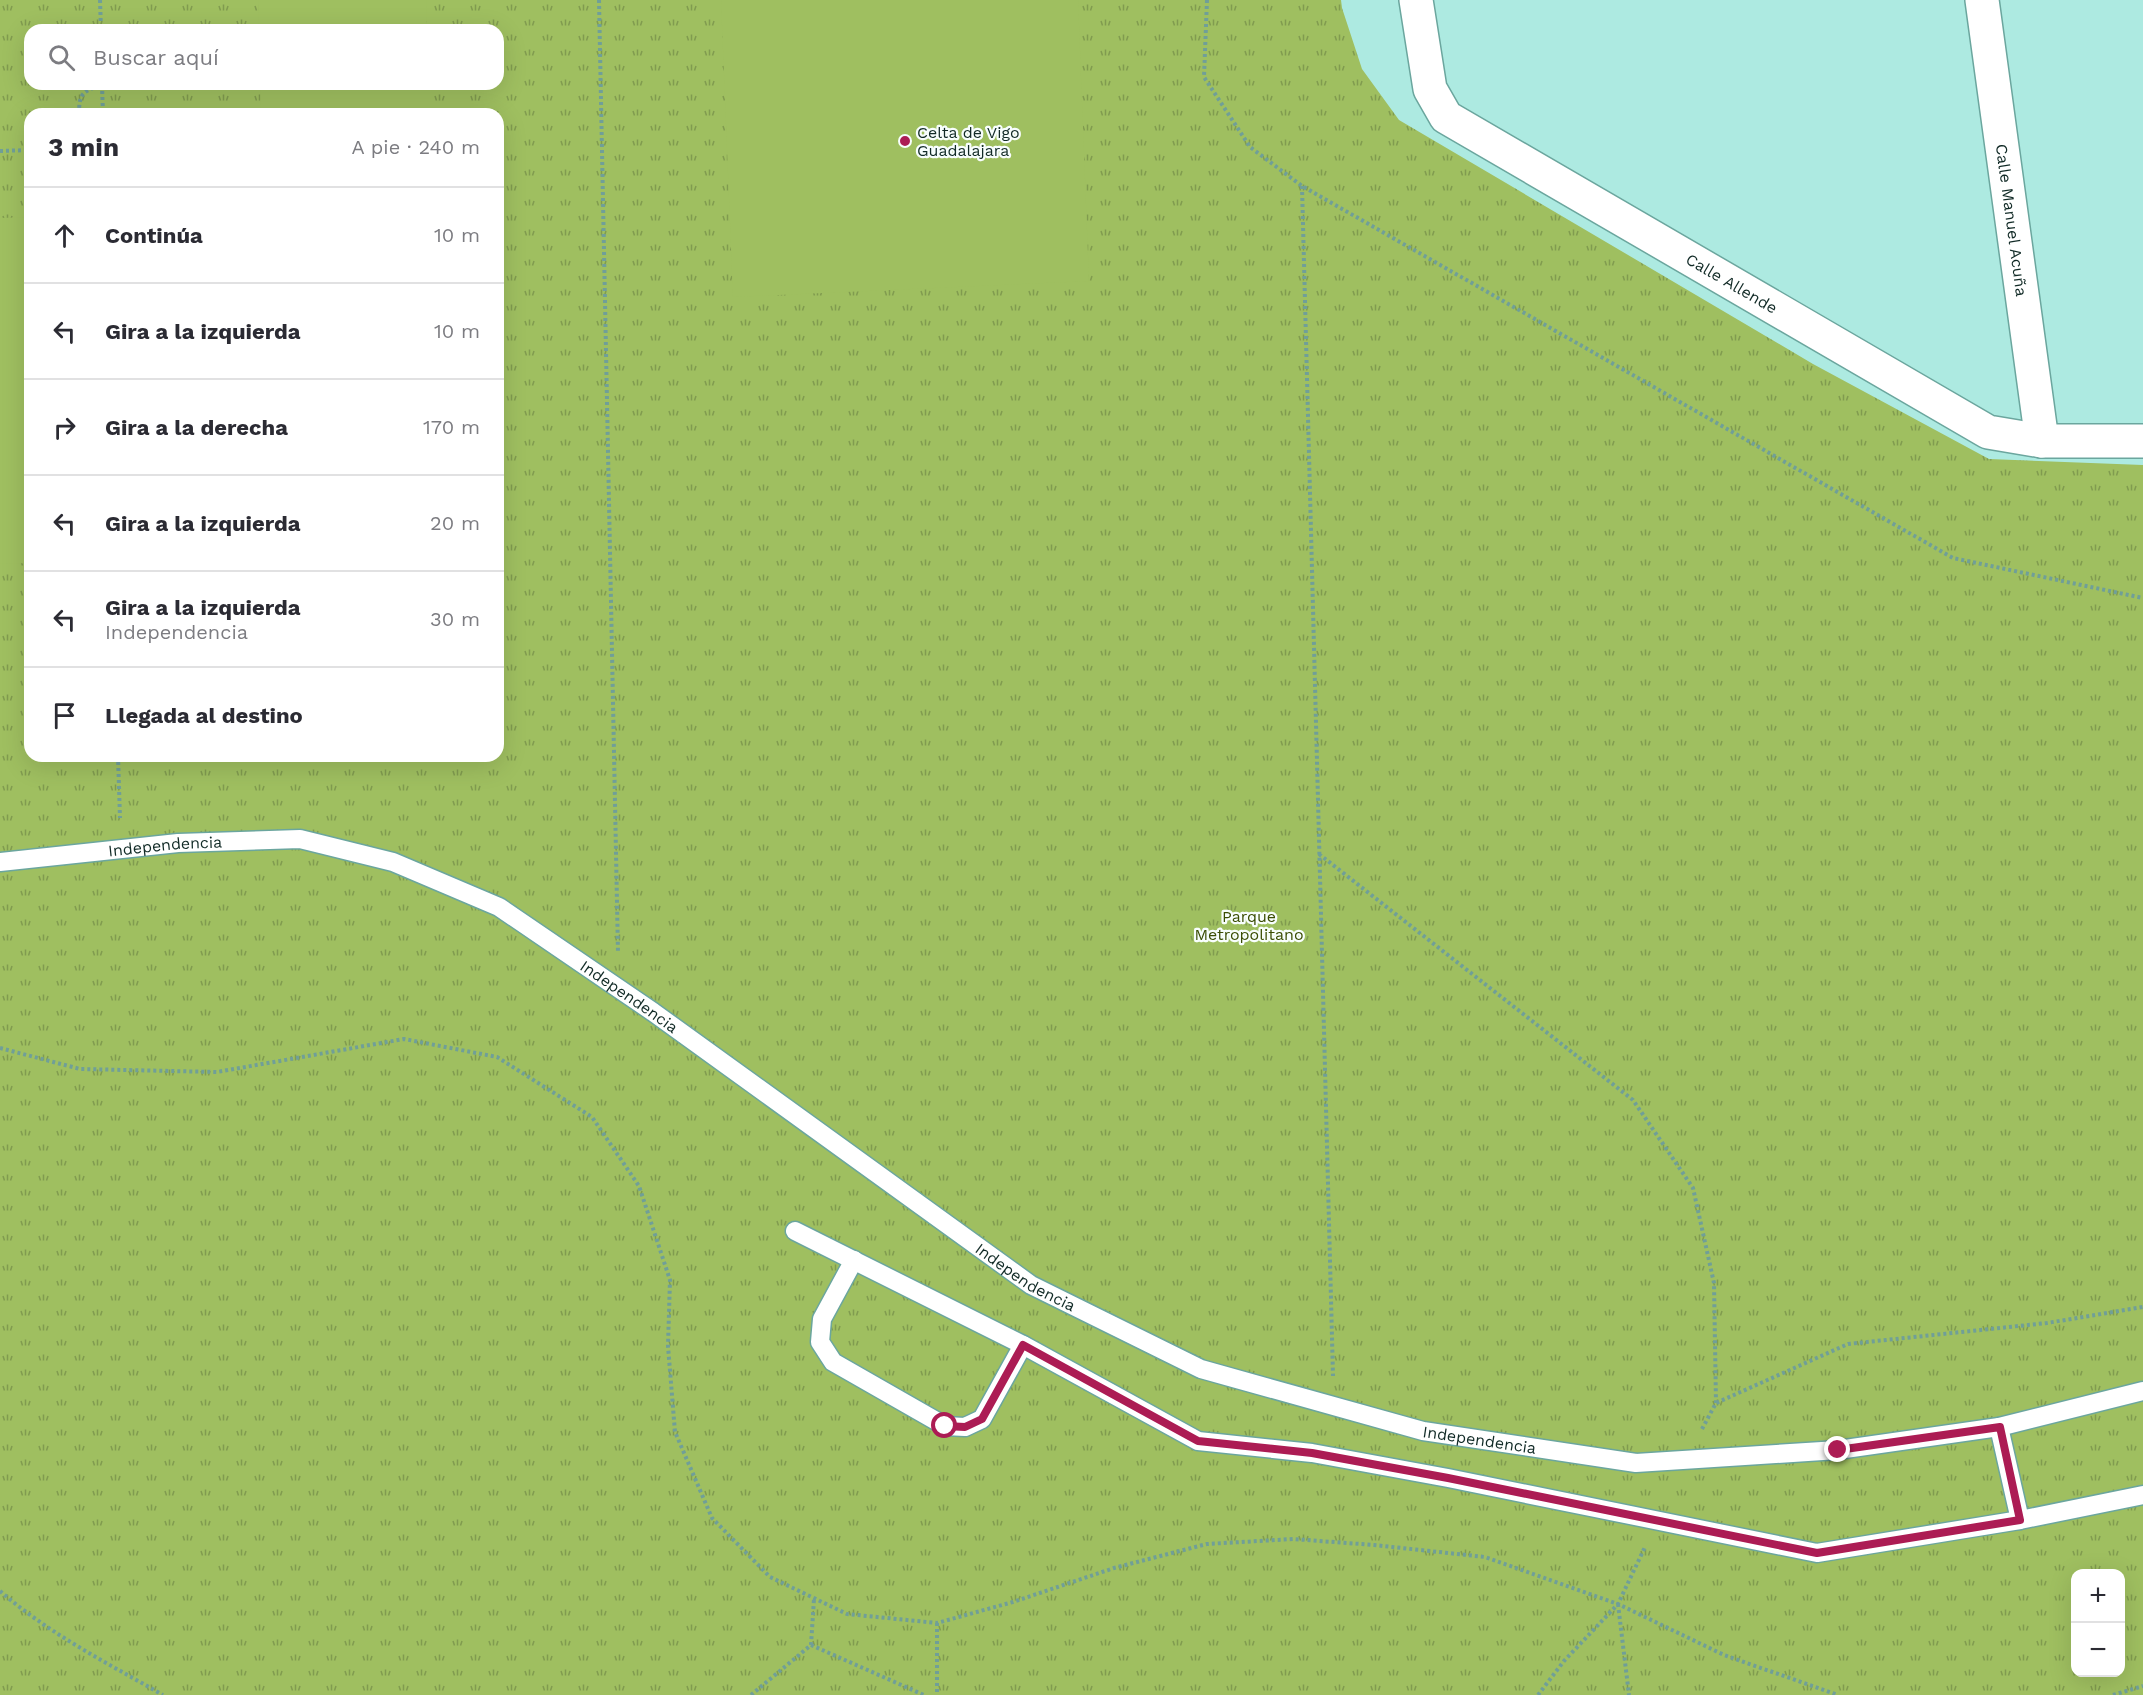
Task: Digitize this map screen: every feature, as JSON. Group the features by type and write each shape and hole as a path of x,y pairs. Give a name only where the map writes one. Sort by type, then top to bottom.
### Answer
{"street":[{"name":"Calle Allende","path":"1416,0 1430,89 1446,117 1988,432 2042,441 2143,441"},
{"name":"Calle Manuel Acuña","path":"1982,0 2042,441"}],"lane":[{"name":"Independencia","path":"0,862 178,843 300,839 393,862 499,908 653,1012 1031,1285 1201,1369 1423,1431 1636,1463 1838,1450 2000,1427 2143,1391"},
{"path":"795,1231 1023,1345 1198,1441 1312,1453 1448,1478 1817,1553 2020,1520 2143,1495"},
{"path":"855,1260 822,1319 820,1342 833,1362 945,1426 965,1427 982,1419 1023,1345"},
{"path":"2000,1427 2020,1520"}],"path":[{"path":"100,0 101,24"},
{"path":"599,0 619,989"},
{"path":"1207,0 1204,77 1250,147 1302,186 1953,558 2143,598"},
{"path":"78,108 79,99 86,90"},
{"path":"102,90 103,108"},
{"path":"0,151 24,150"},
{"path":"1302,186 1333,1406"},
{"path":"118,762 120,849"},
{"path":"1319,854 1632,1100 1693,1188 1714,1283 1716,1403"},
{"path":"0,1591 88,1653 162,1695"},
{"path":"751,1695 811,1645 814,1599"},
{"path":"1618,1604 1629,1695"},
{"path":"937,1623 937,1695"},
{"path":"811,1645 924,1695"},
{"path":"2113,1695 2143,1686"}],"green space":[{"name":"Parque Metropolitano","path":"0,0 1341,0 1362,69 1399,120 1813,364 1989,459 2143,465 2143,1695 0,1695"},
{"path":"258,0 426,0 427,24 259,24"},
{"name":"Celta de Vigo Guadalajara","path":"721,0 1078,0 1089,281 733,297"},
{"path":"260,90 428,90 428,108 261,108"},
{"path":"24,217 24,563 0,564 0,218"}],"place":[{"name":"Celta de Vigo Guadalajara","path":"905,141"}],"route":[{"path":"945,1426 965,1427 982,1419 1023,1345 1198,1441 1312,1453 1448,1478 1817,1553 2020,1520 2000,1427 1838,1450"}]}
